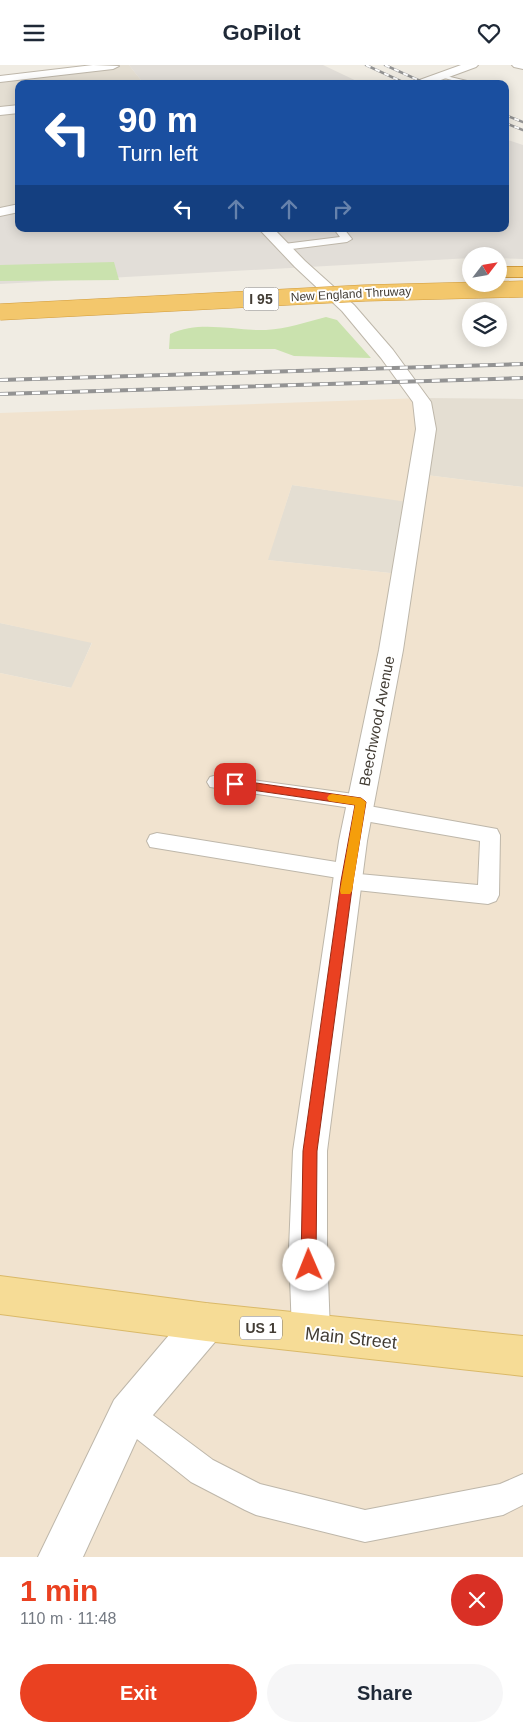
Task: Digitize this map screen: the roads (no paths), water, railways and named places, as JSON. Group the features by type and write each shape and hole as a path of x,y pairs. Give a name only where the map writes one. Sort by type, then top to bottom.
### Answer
{"highway":[{"path":"508,272 523,272"},
{"name":"New England Thruway","path":"296,280 340,277"},
{"name":"New England Thruway","path":"0,312 356,294 523,289"}],"main road":[{"name":"Main Street","path":"0,1295 206,1322 523,1356"}],"street":[{"path":"430,80 472,65"},
{"path":"518,65 523,66"},
{"path":"0,79 115,68"},
{"path":"0,111 15,109"},
{"path":"0,212 15,209"},
{"name":"Beechwood Avenue","path":"275,238 348,309 387,354 422,402 426,429 391,650 348,877 310,1151 308,1249 311,1333"},
{"path":"60,1557 128,1414 206,1322"}],"lane":[{"path":"441,76 458,80"},
{"path":"275,238 347,239 341,232"},
{"path":"157,841 348,877 488,895 490,835 360,807 217,782"},
{"path":"128,1414 202,1471 256,1499 365,1526 503,1499 523,1489"}],"railway":[{"path":"366,65 398,80"},
{"path":"385,65 418,80"},
{"path":"509,117 523,122"},
{"path":"509,125 523,130"},
{"path":"0,380 523,364"},
{"path":"0,394 523,378"}]}
